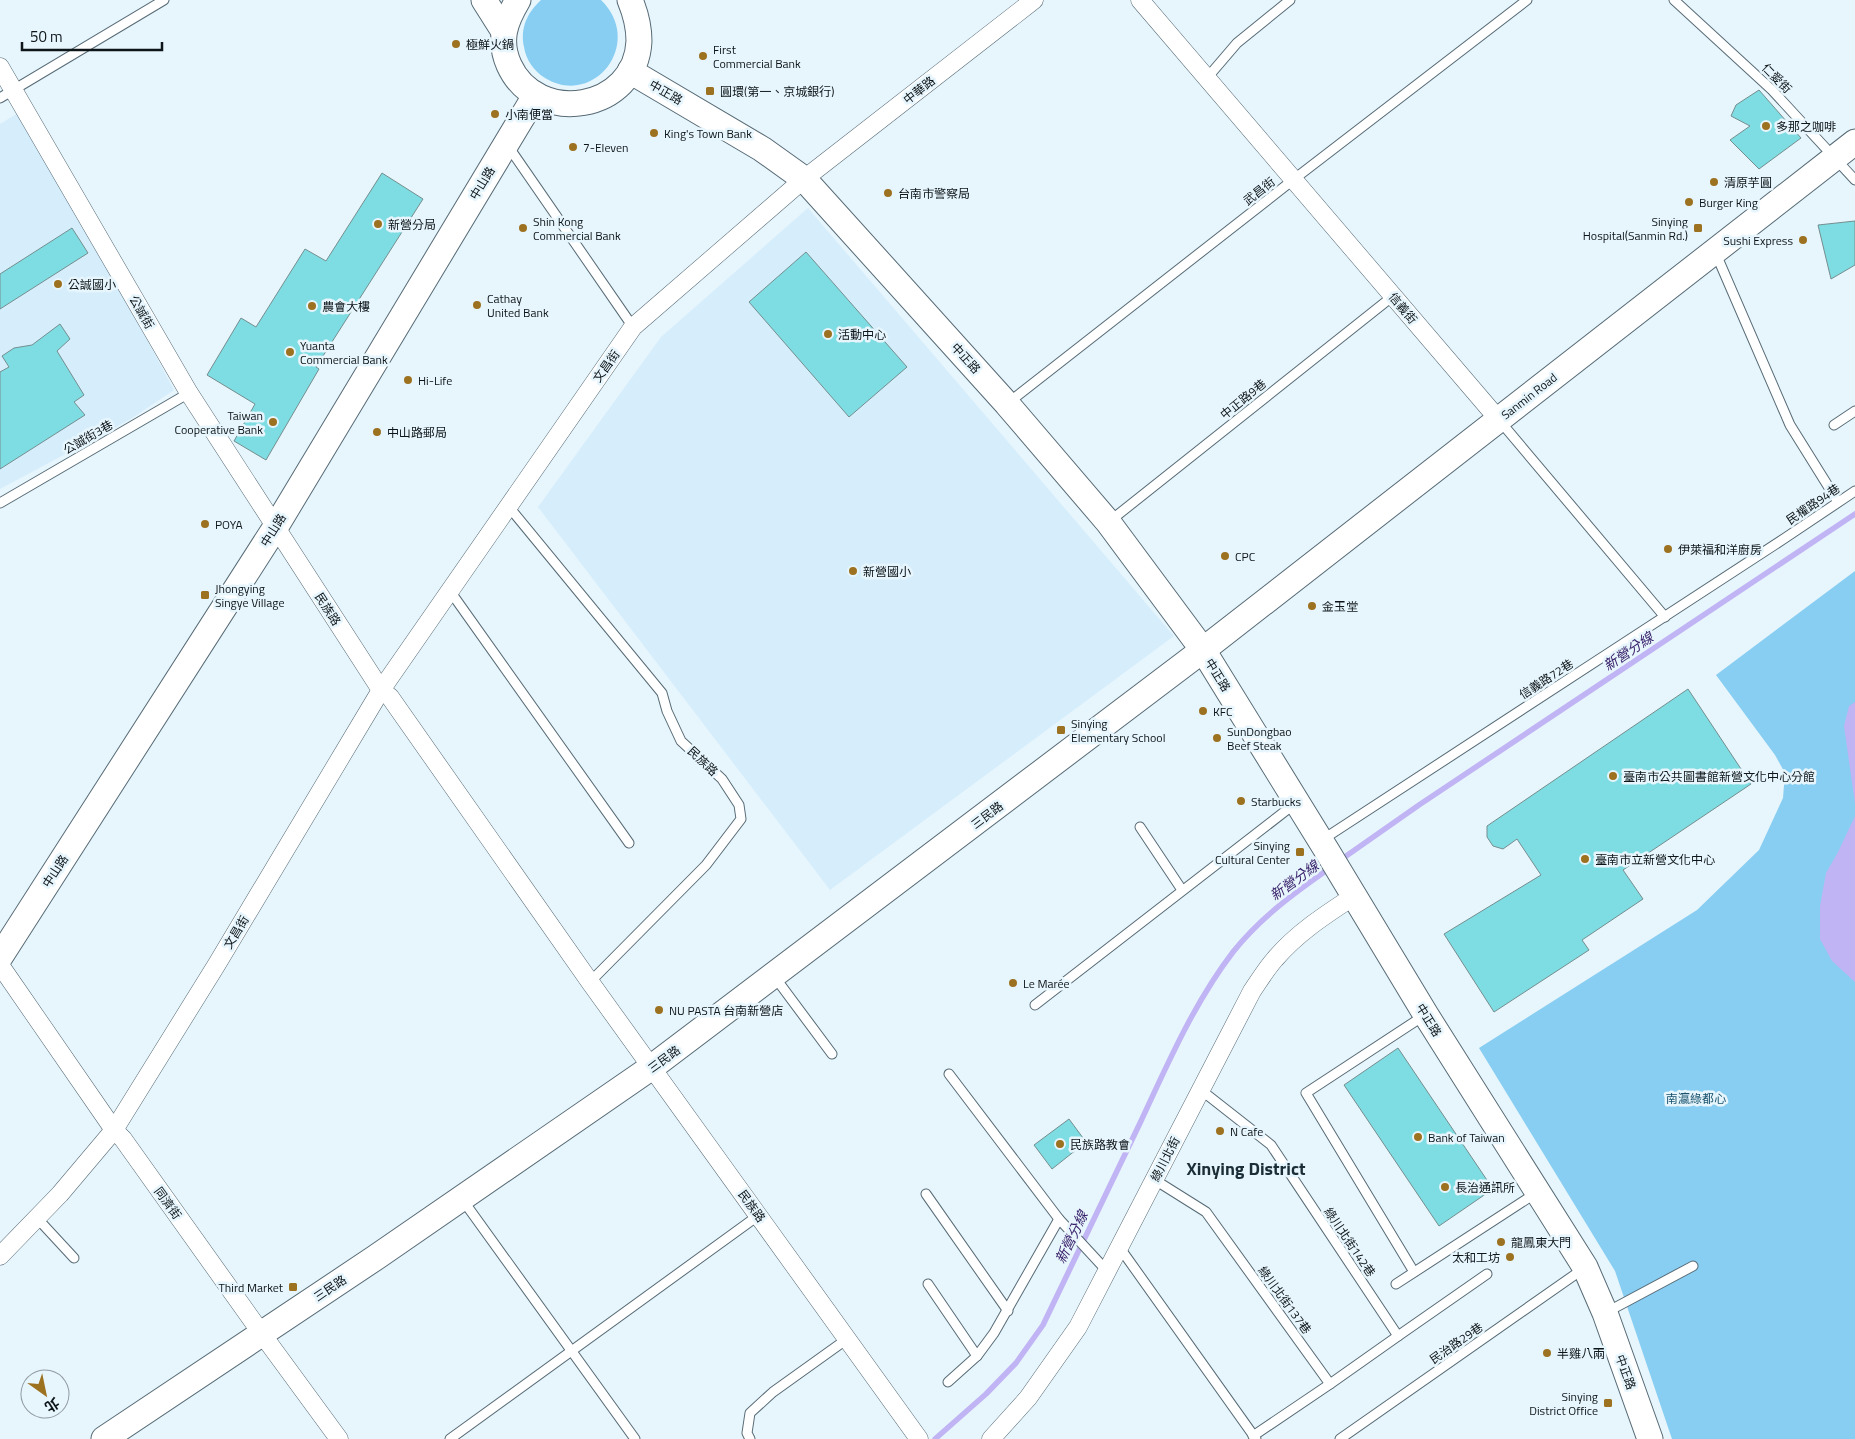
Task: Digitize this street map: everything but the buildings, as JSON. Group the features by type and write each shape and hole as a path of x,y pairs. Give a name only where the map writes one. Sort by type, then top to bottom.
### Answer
{"street":[{"path":"484,0 503,30 506,57 512,72 522,86 535,96 567,104 587,103 604,96 619,85 630,72 639,41 630,0"},
{"path":"503,30 509,14 518,0"},
{"name":"中華路","path":"804,180 1034,0"},
{"name":"信義街","path":"1140,0 1499,420"},
{"name":"公誠街","path":"0,67 7,94 189,393 275,528"},
{"name":"中正路","path":"630,72 762,148 804,180 1007,404 1108,522 1203,650 1426,1015 1585,1267 1605,1313 1650,1439"},
{"name":"中山路","path":"0,957 275,528 535,96"},
{"name":"Sanmin Road","path":"1203,650 1855,142"},
{"name":"文昌街","path":"0,1256 60,1194 114,1130 217,964 381,690 633,327 804,180"},
{"name":"民族路","path":"275,528 381,690 390,697 590,982 759,1215 847,1339 912,1436"},
{"name":"三民路","path":"104,1439 462,1199 652,1068 1203,650"},
{"name":"綠川北街","path":"992,1439 1028,1398 1078,1327 1252,991 1274,960 1294,938 1351,891"},
{"name":"同濟街","path":"0,965 114,1130 128,1146 262,1334 340,1439"}],"lane":[{"path":"7,94 164,0"},
{"path":"1207,78 1237,43 1290,0"},
{"name":"武昌街","path":"1007,404 1527,0"},
{"name":"仁愛街","path":"1674,0 1772,90 1855,180"},
{"path":"506,144 633,327"},
{"path":"1715,252 1790,425 1838,502"},
{"name":"中正路9巷","path":"1108,522 1393,296"},
{"name":"公誠街3巷","path":"0,503 189,393"},
{"path":"1834,425 1855,411"},
{"name":"信義街","path":"1499,420 1665,617"},
{"name":"民權路94巷","path":"1786,538 1855,491"},
{"name":"民族路","path":"509,506 662,693 667,711 681,741 722,779 739,804 741,819 706,865 590,982"},
{"name":"信義路72巷","path":"1324,846 1786,538"},
{"path":"450,591 629,843"},
{"path":"1035,1005 1297,802"},
{"path":"1140,827 1182,890"},
{"path":"774,976 832,1054"},
{"path":"1414,1272 1306,1093 1426,1015"},
{"path":"949,1074 1059,1219 1107,1271"},
{"name":"綠川北街142巷","path":"1201,1090 1271,1145 1398,1336"},
{"name":"綠川北街137巷","path":"1155,1180 1206,1212 1330,1384"},
{"path":"1396,1284 1538,1191"},
{"path":"926,1194 1008,1311"},
{"path":"462,1199 635,1439"},
{"path":"450,1439 759,1215"},
{"path":"37,1218 74,1258"},
{"path":"948,1382 977,1356 994,1334 1059,1219"},
{"path":"1120,1248 1254,1437 1487,1274"},
{"path":"1605,1313 1692,1266"},
{"name":"民治路29巷","path":"1340,1439 1585,1267"},
{"path":"928,1284 977,1356"},
{"path":"750,1439 747,1433 750,1413 774,1392 847,1339"}],"shaded area":[{"name":"公誠國小","path":"23,110 174,390 129,420 0,489 0,124"},
{"name":"新營國小","path":"808,208 1174,636 830,890 538,507 661,337"},
{"path":"1855,702 1855,804 1844,726 1849,706"},
{"path":"1855,816 1855,982 1832,961 1820,939 1820,906 1826,873"}],"green space":[{"path":"541,0 601,0 613,17 618,35 616,51 608,66 596,78 581,85 563,85 545,78 531,65 524,47 523,33 528,16"},
{"name":"南瀛綠都心","path":"1855,571 1855,1439 1672,1439 1615,1271 1479,1048 1697,910 1759,850 1783,798 1785,773 1775,755 1716,675"}],"waterway":[{"name":"新營分線","path":"1339,861 1419,805 1855,514"},
{"name":"新營分線","path":"935,1439 986,1394 1016,1363 1043,1325 1172,1055 1194,1013 1219,972 1254,928 1330,868"}],"place":[{"name":"極鮮火鍋","path":"456,44"},
{"name":"First Commercial Bank","path":"703,56"},
{"name":"圓環(第一、京城銀行)","path":"710,91"},
{"name":"小南便當","path":"495,114"},
{"name":"多那之咖啡","path":"1766,126"},
{"name":"King's Town Bank","path":"654,133"},
{"name":"7-Eleven","path":"573,147"},
{"name":"清原芋圓","path":"1714,182"},
{"name":"台南市警察局","path":"888,193"},
{"name":"Burger King","path":"1689,202"},
{"name":"新營分局","path":"378,224"},
{"name":"Shin Kong Commercial Bank","path":"523,228"},
{"name":"Sinying Hospital(Sanmin Rd.)","path":"1698,228"},
{"name":"Sushi Express","path":"1803,240"},
{"name":"公誠國小","path":"58,284"},
{"name":"Cathay United Bank","path":"477,305"},
{"name":"農會大樓","path":"312,306"},
{"name":"活動中心","path":"828,334"},
{"name":"Yuanta Commercial Bank","path":"290,352"},
{"name":"Hi-Life","path":"408,380"},
{"name":"Taiwan Cooperative Bank","path":"273,422"},
{"name":"中山路郵局","path":"377,432"},
{"name":"POYA","path":"205,524"},
{"name":"伊萊福和洋廚房","path":"1668,549"},
{"name":"CPC","path":"1225,556"},
{"name":"新營國小","path":"853,571"},
{"name":"Jhongying Singye Village","path":"205,595"},
{"name":"金玉堂","path":"1312,606"},
{"name":"KFC","path":"1203,711"},
{"name":"Sinying Elementary School","path":"1061,730"},
{"name":"SunDongbao Beef Steak","path":"1217,738"},
{"name":"臺南市公共圖書館新營文化中心分館","path":"1613,776"},
{"name":"Starbucks","path":"1241,801"},
{"name":"Sinying Cultural Center","path":"1300,852"},
{"name":"臺南市立新營文化中心","path":"1585,859"},
{"name":"Le Marée","path":"1013,983"},
{"name":"NU PASTA 台南新營店","path":"659,1010"},
{"name":"N Cafe","path":"1220,1131"},
{"name":"Bank of Taiwan","path":"1418,1137"},
{"name":"民族路教會","path":"1060,1144"},
{"name":"長治通訊所","path":"1445,1187"},
{"name":"龍鳳東大門","path":"1501,1242"},
{"name":"太和工坊","path":"1510,1257"},
{"name":"Third Market","path":"293,1287"},
{"name":"半雞八兩","path":"1547,1353"},
{"name":"Sinying District Office","path":"1608,1403"}],"district":[{"name":"Xinying District","path":"1246,1168"}]}
